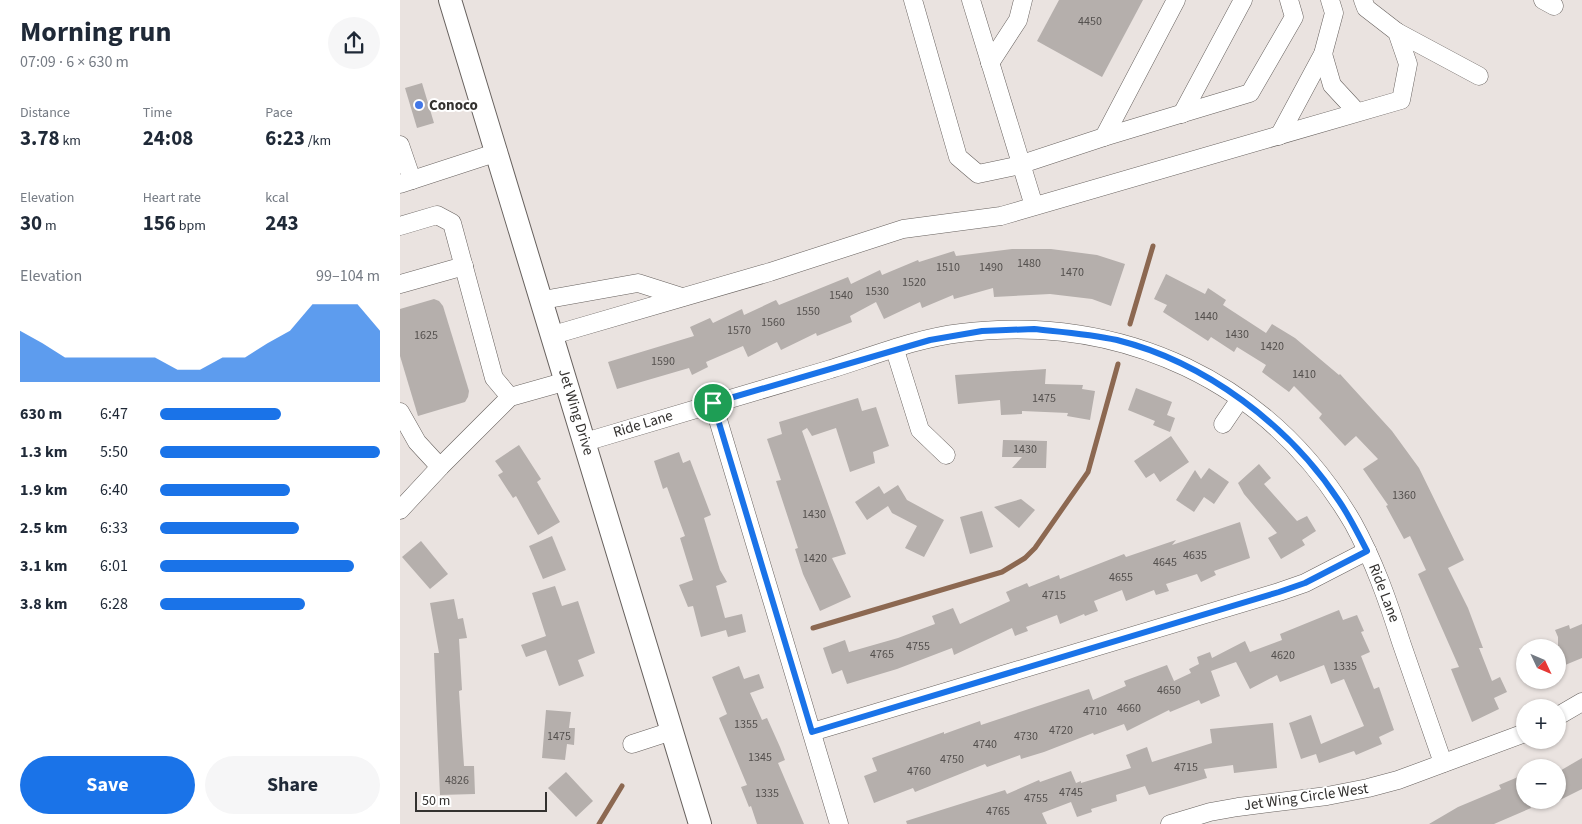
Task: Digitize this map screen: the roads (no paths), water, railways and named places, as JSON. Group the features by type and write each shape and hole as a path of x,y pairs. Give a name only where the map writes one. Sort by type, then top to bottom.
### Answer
{"main road":[{"name":"Jet Wing Drive","path":"450,0 543,300 700,824"}],"street":[{"path":"913,0 958,157 978,174 1021,164 1104,137 1250,94 1294,17 1288,0"},
{"path":"971,0 1034,206"},
{"path":"990,63 1018,20 1023,9 1023,0"},
{"path":"1104,137 1176,0"},
{"path":"1182,114 1243,0"},
{"path":"1278,136 1323,54 1334,14 1330,0"},
{"path":"1364,0 1366,8 1397,32 1480,76"},
{"path":"553,335 903,229 1001,216 1401,100 1408,64 1397,32"},
{"path":"1323,54 1332,85 1357,112"},
{"path":"400,145 406,182 498,152"},
{"path":"400,226 437,215 452,224 494,378 510,397"},
{"path":"400,284 464,266"},
{"path":"543,300 638,283 682,297"},
{"name":"Ride Lane","path":"585,442 895,350 956,334 1034,329 1061,332 1117,340 1171,359 1209,378 1279,431 1322,478 1339,501 1367,551 1381,581 1443,763"},
{"path":"895,350 920,430 946,455"},
{"path":"400,510 510,397 567,381"},
{"path":"1223,424 1240,400"},
{"path":"713,403 839,824"},
{"path":"400,412 416,442 440,467"},
{"path":"812,732 1279,592 1305,583 1367,551"},
{"path":"1566,711 1582,702"},
{"path":"632,744 672,732"},
{"name":"Jet Wing Circle West","path":"1170,824 1210,812 1327,796 1368,788 1516,736"}],"waterway":[{"path":"1130,324 1153,246"},
{"path":"813,628 1002,572 1025,558 1035,548 1088,472 1118,364"},
{"path":"599,824 622,786"}],"place":[{"name":"Conoco","path":"419,105"}]}
